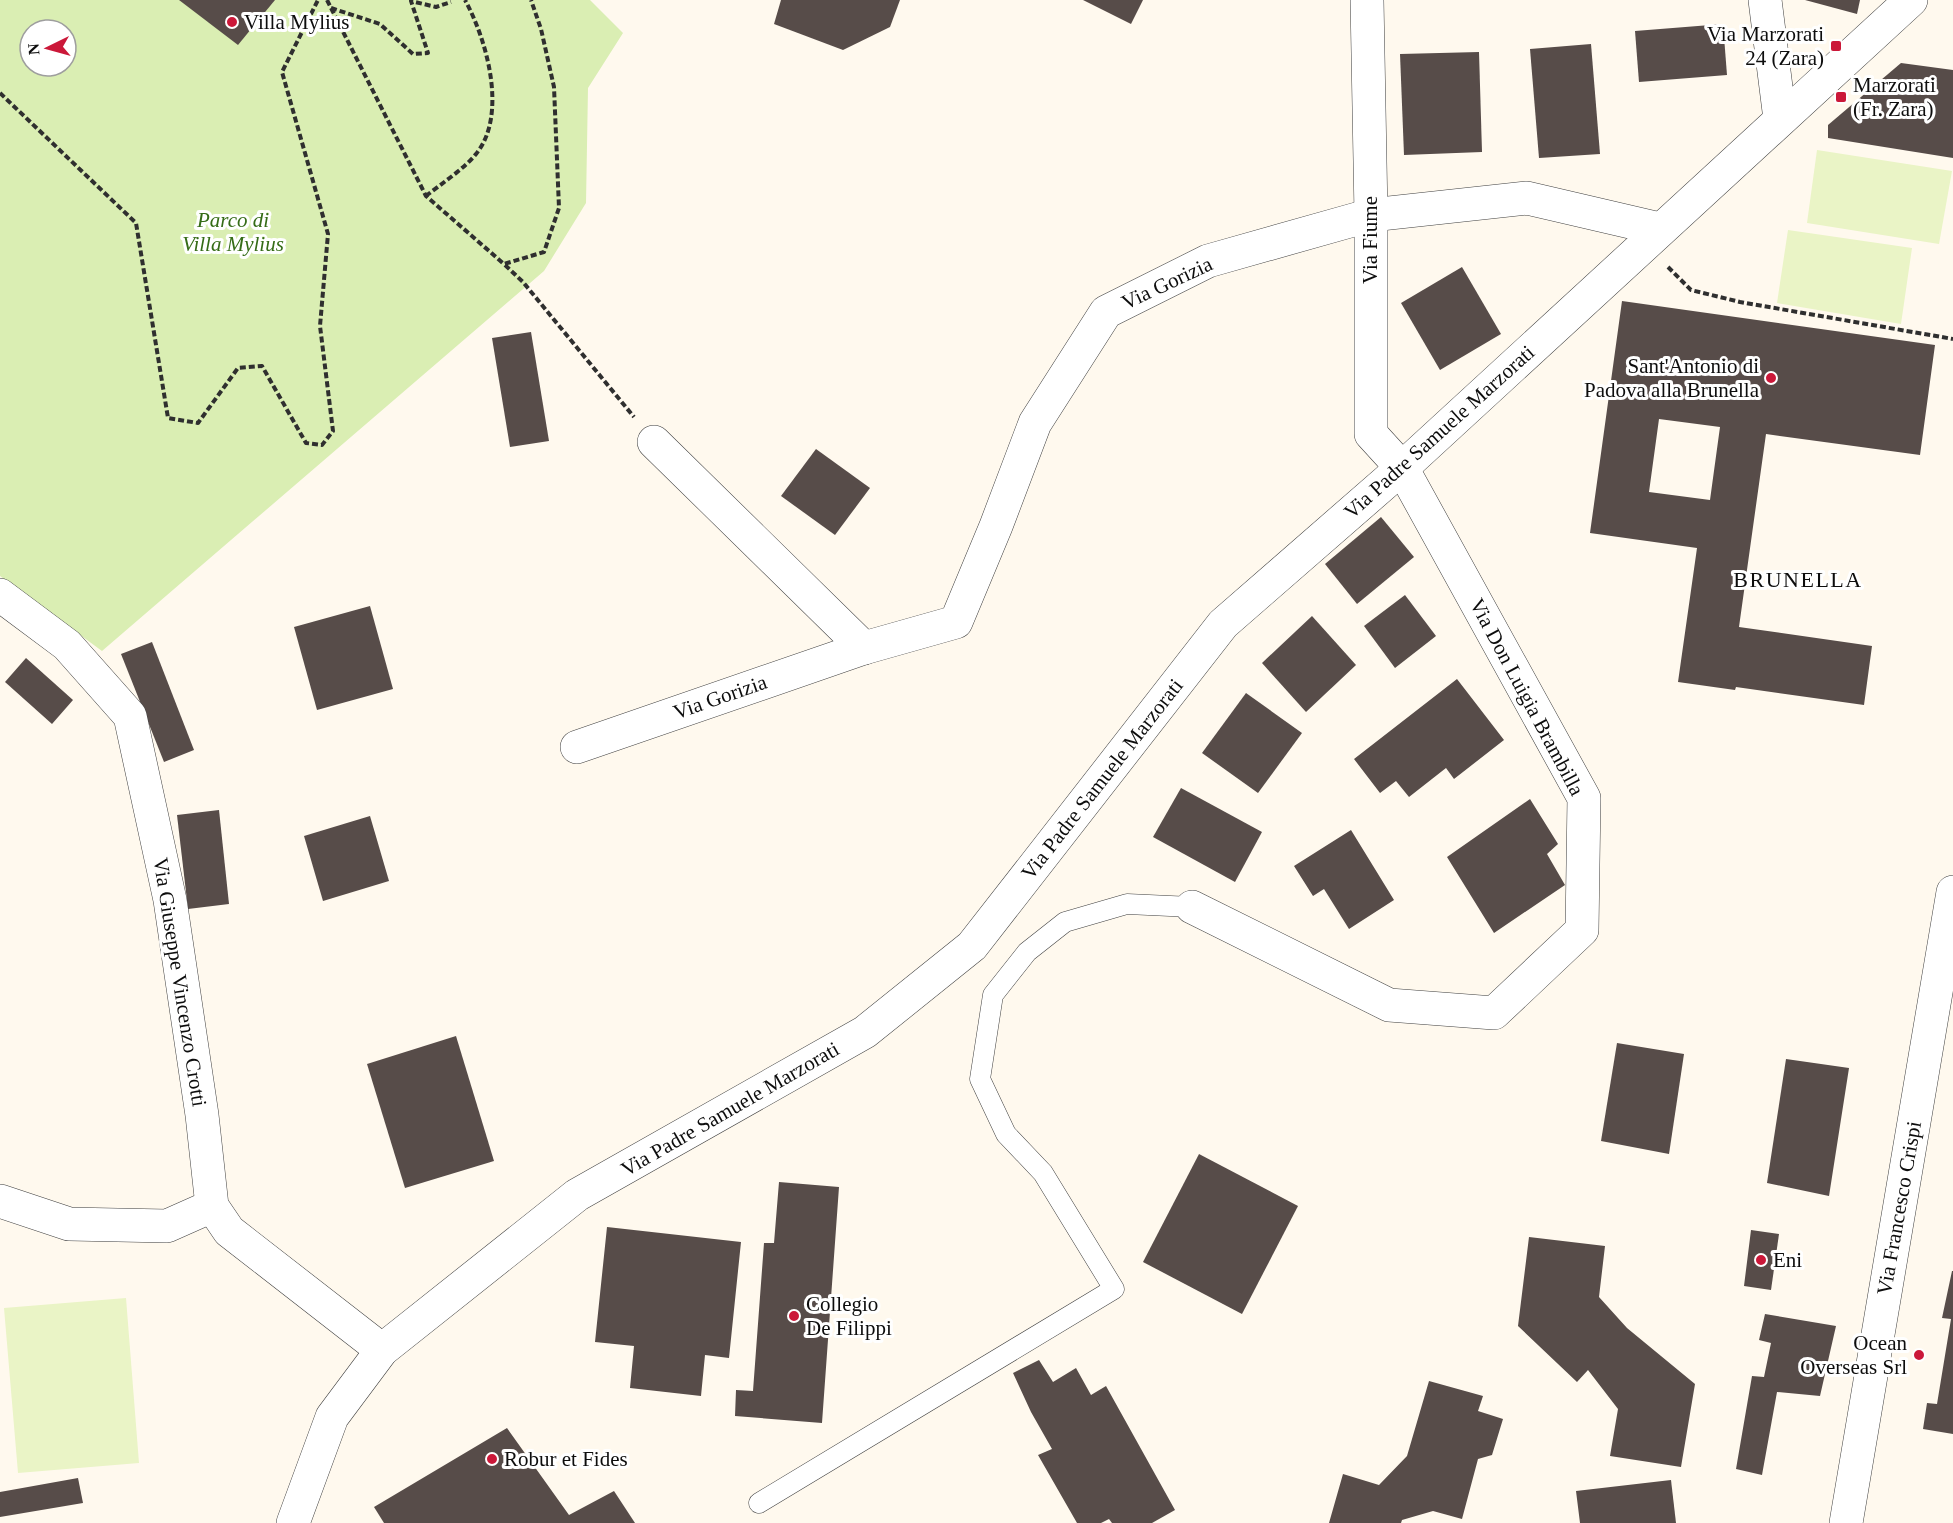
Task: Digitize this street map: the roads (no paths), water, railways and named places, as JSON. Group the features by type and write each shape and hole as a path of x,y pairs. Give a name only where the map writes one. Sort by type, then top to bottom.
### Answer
{"street":[{"name":"Via Fiume","path":"1367,0 1371,215 1371,434 1402,468"},
{"path":"1765,0 1780,119"},
{"name":"Via Padre Samuele Marzorati","path":"292,1523 332,1417 382,1350 577,1195 865,1032 972,946 1223,624 1402,468 1911,0"},
{"name":"Via Gorizia","path":"577,747 864,648 956,622 1035,423 1106,312 1208,261 1371,215 1527,198 1660,229"},
{"path":"654,442 864,648"},
{"name":"Via Don Luigia Brambilla","path":"1192,907 1389,1005 1494,1012 1582,930 1584,798 1402,468"},
{"name":"Via Giuseppe Vincenzo Crotti","path":"0,595 67,645 130,716 170,900 202,1114 212,1206 229,1231 382,1350"},
{"name":"Via Francesco Crispi","path":"1846,1523 1953,892"},
{"path":"0,1201 69,1224 80,1225 167,1226 212,1206"}],"lane":[{"path":"759,1503 1114,1289 1043,1173 1006,1134 980,1079 993,995 1027,952 1065,922 1127,904 1192,907"}],"place":[{"name":"Villa Mylius","path":"232,22"},
{"name":"Via Marzorati 24 (Zara)","path":"1836,46"},
{"name":"Marzorati (Fr. Zara)","path":"1841,97"},
{"name":"Sant'Antonio di Padova alla Brunella","path":"1771,378"},
{"name":"Eni","path":"1761,1260"},
{"name":"Collegio De Filippi","path":"794,1316"},
{"name":"Ocean Overseas Srl","path":"1919,1355"},
{"name":"Robur et Fides","path":"492,1459"}],"district":[{"name":"BRUNELLA","path":"1798,579"}],"park label":[{"name":"Parco di Villa Mylius","path":"233,232"}]}
